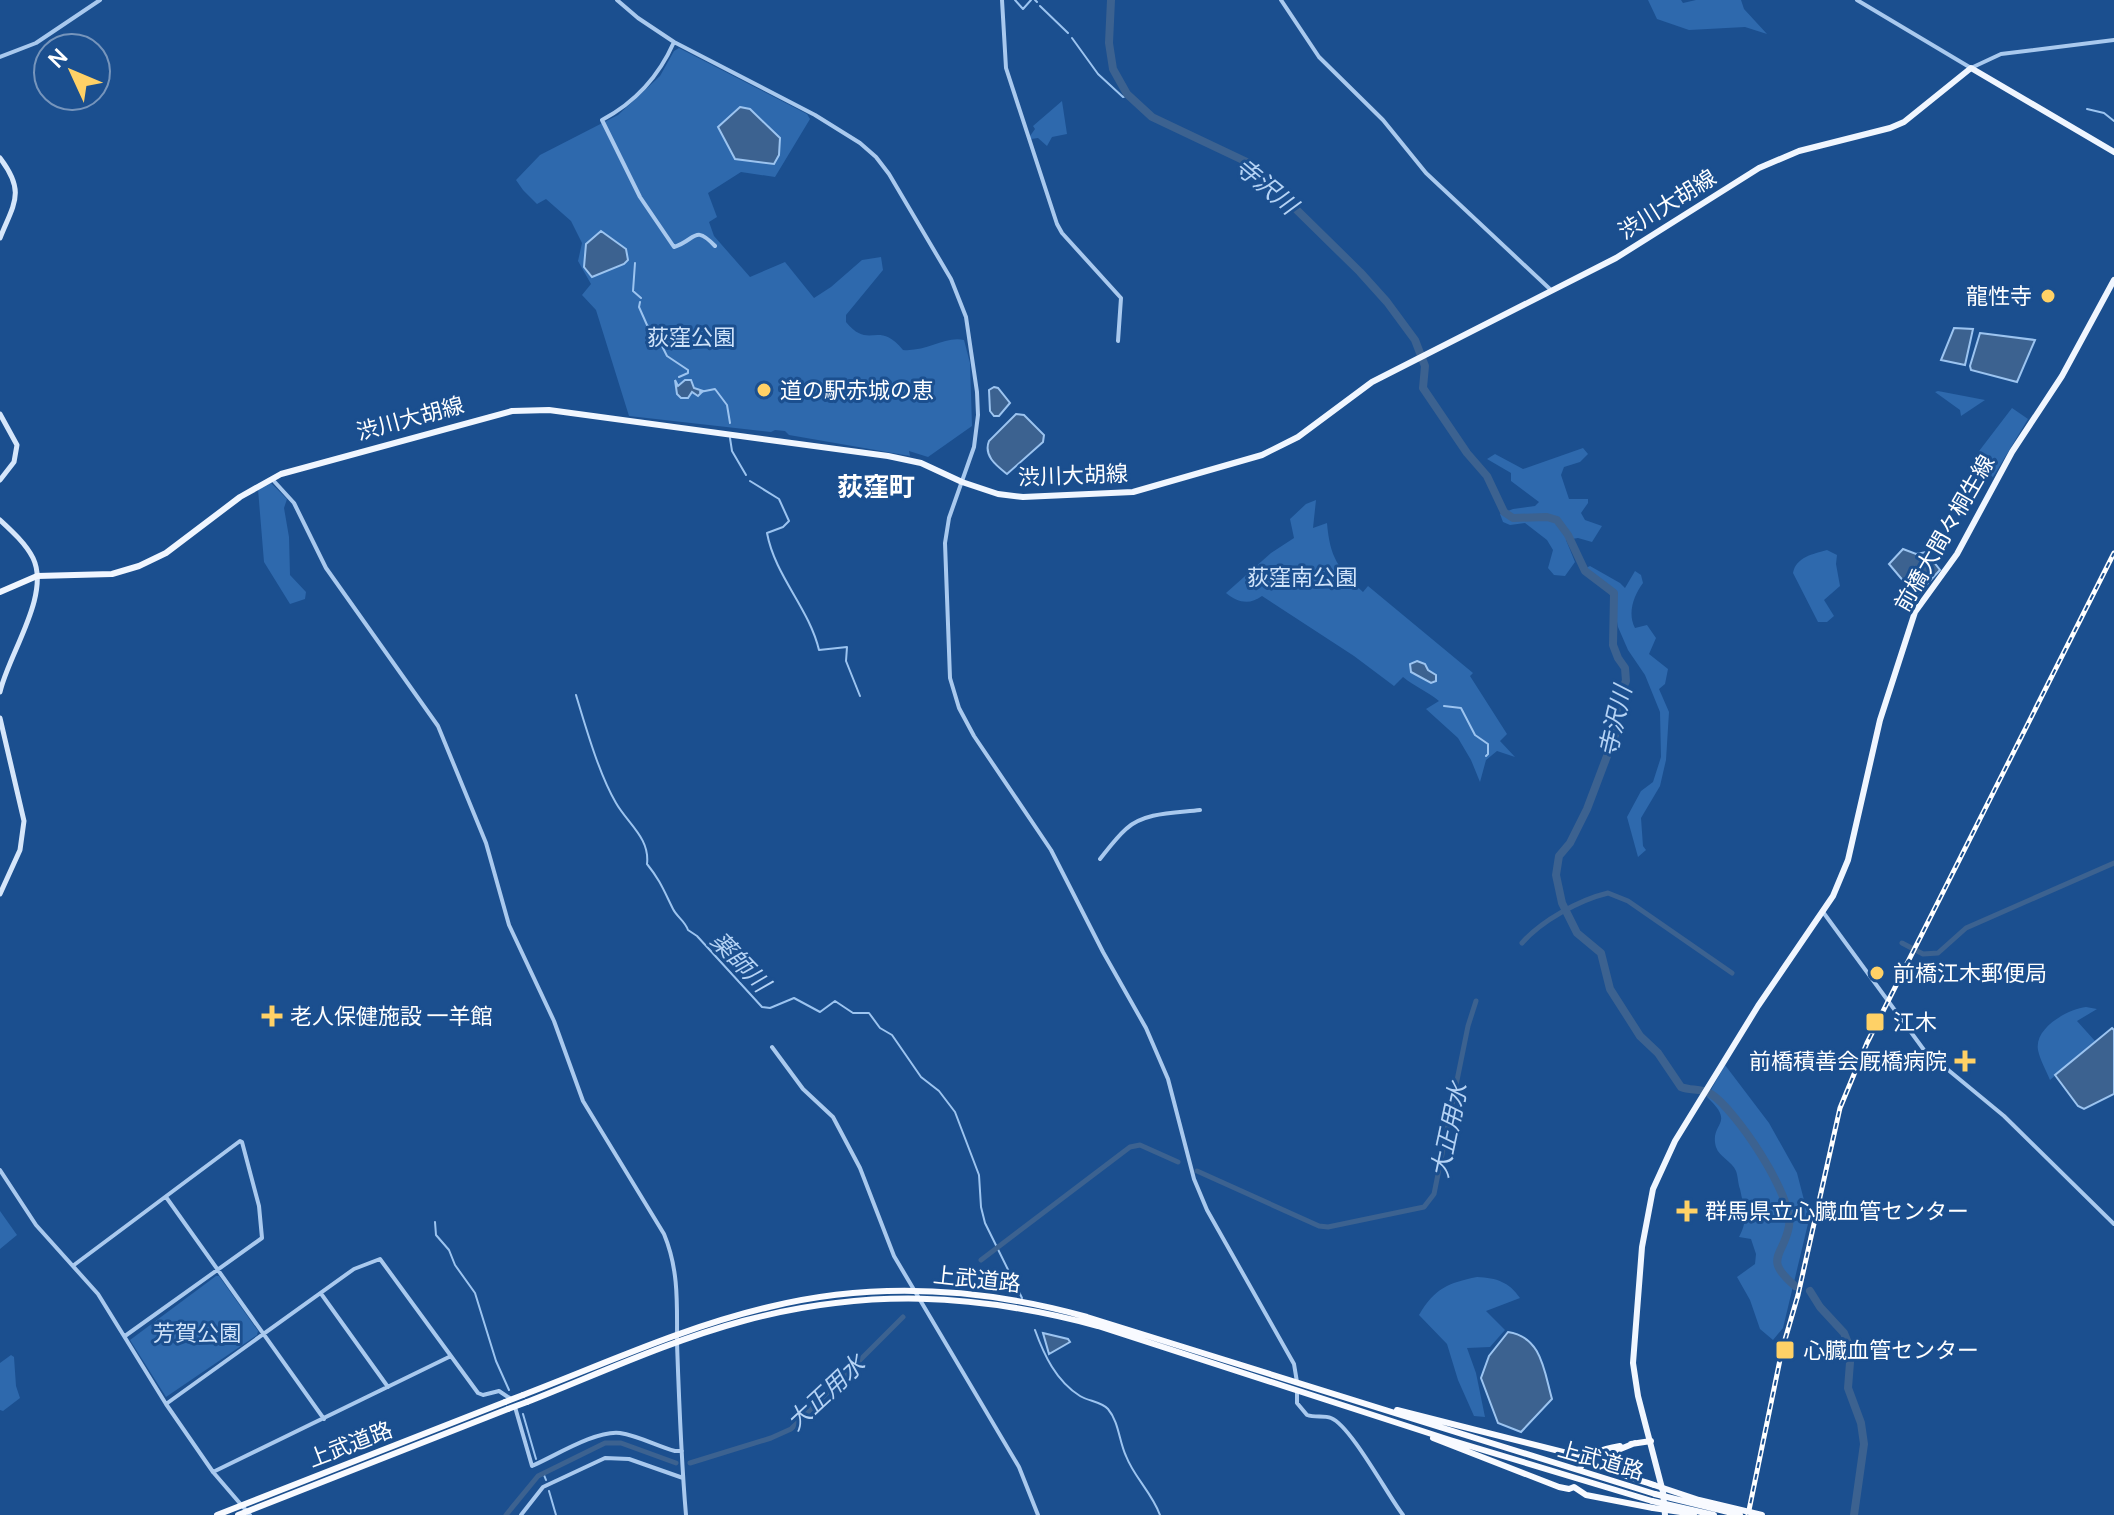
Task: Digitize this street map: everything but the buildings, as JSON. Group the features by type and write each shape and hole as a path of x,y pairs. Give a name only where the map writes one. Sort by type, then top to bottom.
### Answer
{"highway":[{"name":"上武道路","path":"217,1515 525,1399 724,1319 783,1304 844,1294 914,1291 958,1292 1114,1325 1364,1408 1561,1467 1654,1501 1714,1515"},
{"name":"上武道路","path":"677,1339 801,1308 849,1301 920,1298 1019,1304"},
{"name":"上武道路","path":"238,1515 248,1514 506,1406"},
{"path":"1364,1408 1587,1458"},
{"path":"1364,1408 1552,1484 1565,1488 1575,1485 1586,1495 1654,1501 1697,1515"},
{"path":"1580,1468 1587,1458 1599,1451 1651,1441"},
{"path":"1635,1443 1613,1452 1610,1465 1619,1472 1699,1500 1762,1515"},
{"name":"上武道路","path":"1654,1501 1740,1515"}],"main road":[{"name":"渋川大胡線","path":"0,592 37,576 112,574 148,563 240,497 271,478 295,469 491,414 541,409 888,456 921,463 998,494 1023,497 1114,495 1158,487 1282,446 1372,382 1616,258 1764,166 1799,151 1897,125 1922,110 1971,68"},
{"path":"1971,68 2114,152"},
{"path":"0,158 13,179 16,199 0,238"},
{"name":"前橋大間々桐生線","path":"1665,1515 1663,1492 1638,1396 1633,1363 1645,1218 1660,1170 1765,996 1823,912 1848,860 1880,720 1918,606 1957,554 2012,452 2062,376 2114,280"},
{"path":"0,414 17,445 14,462 0,480"},
{"path":"0,520 28,551 36,565 37,576 34,600 0,692"},
{"path":"0,718 24,821 20,850 0,894"}],"street":[{"path":"0,57 36,43 100,0"},
{"path":"617,0 674,42 844,131 876,157 951,279 966,317 978,415 974,447 949,518 945,543 949,668 959,708 974,736 1051,850 1146,1028 1168,1079 1201,1197 1217,1231 1294,1364 1297,1403 1311,1417 1329,1417 1338,1423 1365,1457 1403,1515"},
{"path":"1002,0 1006,68 1050,206 1062,233 1121,298 1118,341"},
{"path":"1281,0 1319,57 1383,120 1426,173 1552,291"},
{"path":"1857,0 1971,68 2001,54 2114,40"},
{"path":"674,42 658,75 617,112 602,120 640,197 674,247 698,233 704,234 715,246"},
{"path":"271,478 294,503 326,568 438,726 486,843 512,934 554,1021 583,1101 664,1234 676,1270 686,1515"},
{"path":"1100,859 1135,822 1153,816 1200,810"},
{"path":"1823,912 1924,1050 2004,1116 2114,1224"},
{"path":"772,1047 803,1089 833,1117 860,1168 894,1256 1019,1467 1038,1515"},
{"path":"74,1265 242,1142 259,1206 262,1238 125,1336"},
{"path":"0,1170 36,1225 98,1294 166,1404 213,1472 248,1514"},
{"path":"166,1197 324,1419"},
{"path":"166,1404 354,1269 382,1259 480,1395 499,1391 512,1401 532,1466 612,1433 623,1433 682,1451"},
{"path":"321,1294 388,1387"},
{"path":"213,1472 451,1356"},
{"path":"521,1515 543,1487 605,1458 629,1459 683,1478"}],"green space":[{"path":"1648,0 1681,0 1683,3 1741,0 1744,9 1767,34 1745,27 1689,30 1657,19"},
{"name":"荻窪公園","path":"679,48 807,114 810,119 775,177 741,172 708,193 717,217 709,222 714,236 750,277 785,262 814,298 862,260 881,257 883,270 846,315 846,322 854,330 861,334 886,337 903,350 920,349 949,340 964,340 970,363 972,426 928,457 909,451 910,456 789,435 785,431 629,416 596,310 582,295 591,284 578,261 582,243 571,221 546,199 537,204 516,180 540,155 618,115 660,76 674,51"},
{"path":"1062,101 1067,134 1052,137 1047,146 1038,138 1031,139 1035,129 1033,126"},
{"path":"1935,392 1985,400 1961,416 1960,410"},
{"path":"2012,408 2028,419 1993,477 1973,459"},
{"path":"1583,448 1588,454 1580,462 1564,467 1561,475 1569,499 1588,499 1581,513 1585,520 1602,526 1592,542 1578,538 1566,540 1575,562 1565,576 1554,575 1548,568 1553,550 1547,540 1525,523 1510,525 1503,522 1500,514 1535,506 1539,502 1511,481 1511,473 1487,459 1495,454 1523,469"},
{"path":"270,482 287,499 284,508 290,575 306,592 305,599 290,604 264,562 258,489"},
{"name":"荻窪南公園","path":"1316,500 1313,528 1327,523 1333,554 1347,576 1363,592 1368,586 1473,673 1470,676 1507,734 1500,741 1515,757 1497,751 1486,760 1480,782 1458,738 1426,709 1439,701 1403,677 1394,686 1262,596 1244,602 1226,593 1271,553 1294,538 1290,519 1306,504"},
{"path":"1827,550 1837,555 1840,586 1824,600 1834,616 1827,622 1818,622 1793,573 1801,560"},
{"path":"1590,566 1625,588 1635,571 1641,575 1643,583 1633,604 1633,622 1635,628 1647,625 1656,638 1649,654 1668,669 1665,684 1659,689 1669,712 1666,760 1660,786 1641,818 1646,850 1638,857 1627,817 1641,791 1653,782 1661,757 1660,712 1645,675 1628,650 1618,627 1613,601 1607,589 1593,580 1586,568"},
{"path":"2086,1007 2097,1009 2077,1021 2095,1041 2050,1080 2038,1050 2041,1034 2070,1011"},
{"path":"1725,1065 1769,1123 1797,1173 1804,1200 1812,1207 1783,1328 1773,1340 1760,1329 1750,1300 1737,1277 1755,1264 1756,1254 1751,1239 1739,1237 1745,1213 1737,1175 1716,1147 1720,1113 1707,1097"},
{"path":"0,1211 17,1235 0,1249"},
{"name":"芳賀公園","path":"216,1276 258,1331 257,1335 166,1397 130,1340"},
{"path":"1477,1277 1502,1282 1520,1298 1486,1311 1505,1330 1490,1347 1467,1348 1485,1417 1474,1416 1447,1344 1419,1315 1443,1288"},
{"path":"11,1355 14,1357 20,1398 3,1411 0,1410 0,1363"}],"shaded area":[{"path":"740,107 750,109 780,138 779,155 774,164 735,159 718,127"},
{"path":"601,231 626,249 628,260 592,277 584,267 586,244"},
{"path":"1954,328 1973,329 1965,365 1941,360"},
{"path":"1980,333 2035,340 2017,382 1971,370"},
{"path":"675,380 678,386 685,380 691,380 694,388 703,391 698,396 692,392 688,398 681,398 677,394"},
{"path":"994,387 1010,403 999,416 994,416 990,411 989,390"},
{"path":"1016,414 1024,415 1044,435 1043,442 1007,474 992,460 988,446 989,441"},
{"path":"1903,549 1916,554 1926,552 1940,570 1916,596 1889,564"},
{"path":"1417,661 1436,675 1436,681 1431,683 1411,672 1410,664"},
{"path":"2112,1028 2114,1094 2084,1109 2078,1106 2055,1075"},
{"path":"1508,1332 1519,1335 1535,1348 1544,1367 1552,1399 1521,1432 1498,1423 1481,1378 1489,1356"},
{"path":"1043,1333 1068,1339 1070,1342 1049,1354"}],"waterway":[{"path":"1015,0 1023,9 1031,0"},
{"name":"寺沢川","path":"1111,0 1109,43 1113,69 1127,94 1152,117 1249,163 1360,272 1415,340 1425,366 1423,388 1467,453 1487,476 1504,512 1513,518 1547,517 1557,520 1568,535 1585,571 1614,593 1613,645 1625,668 1626,681 1616,703 1618,727 1587,809 1570,843 1559,856 1556,875 1562,903 1577,933 1601,953 1610,989 1640,1036 1658,1053 1681,1087 1707,1092 1721,1103 1761,1154 1788,1212 1789,1226 1777,1263 1795,1286"},
{"path":"1040,6 1068,33"},
{"path":"1072,38 1098,74 1123,97 1128,95"},
{"path":"2087,109 2104,113 2114,121"},
{"name":"寺沢川","path":"1339,250 1337,252 1362,276"},
{"path":"635,263 633,291 641,298"},
{"path":"640,302 639,307 647,325 657,336 667,356 688,370 679,377"},
{"path":"700,392 715,389 727,405 730,423"},
{"path":"730,438 732,451 746,475"},
{"path":"750,481 779,499 789,521 767,533 777,564 808,620 819,650 847,647 846,661 860,696"},
{"name":"薬師川","path":"576,695 604,779 621,811 642,839 647,864 688,930 762,1007 770,1008 794,998 820,1012 835,1001 853,1013 869,1013 880,1028 892,1035 921,1077 939,1091 955,1112 979,1175 985,1223 1022,1298"},
{"path":"1444,706 1461,708 1475,735 1488,744 1486,756"},
{"name":"大正用水","path":"1902,943 1923,954 1938,953 1966,928 2114,863"},
{"name":"大正用水","path":"1522,943 1561,912 1608,893 1628,901 1732,973"},
{"name":"大正用水","path":"1197,1171 1319,1226 1328,1227 1424,1207 1434,1194 1468,1026 1476,1001"},
{"name":"大正用水","path":"981,1260 1130,1147 1140,1145 1178,1162"},
{"path":"435,1222 436,1235 449,1250 455,1265 475,1293 496,1361 509,1390"},
{"name":"寺沢川","path":"1810,1291 1844,1333 1851,1350 1848,1388 1861,1423 1864,1444 1854,1515"},
{"name":"大正用水","path":"690,1463 791,1429 903,1317"},
{"name":"薬師川","path":"1035,1330 1047,1358 1064,1383 1112,1414 1129,1464 1160,1515"},
{"path":"523,1414 536,1459"},
{"name":"大正用水","path":"506,1515 538,1476 605,1443 621,1443 676,1463"},
{"path":"544,1475 546,1480"},
{"path":"549,1491 556,1515"}],"railway":[{"path":"1748,1515 1782,1350 1798,1295 1840,1108 1867,1043 2114,553"}],"place":[{"name":"龍性寺","path":"2048,296"},
{"name":"道の駅赤城の恵","path":"764,390"},
{"name":"前橋江木郵便局","path":"1877,973"},
{"name":"老人保健施設 一羊館","path":"272,1016"},
{"name":"江木","path":"1875,1022"},
{"name":"前橋積善会厩橋病院","path":"1965,1061"},
{"name":"群馬県立心臓血管センター","path":"1687,1211"},
{"name":"心臓血管センター","path":"1785,1350"}],"district":[{"name":"荻窪町","path":"876,486"}]}
